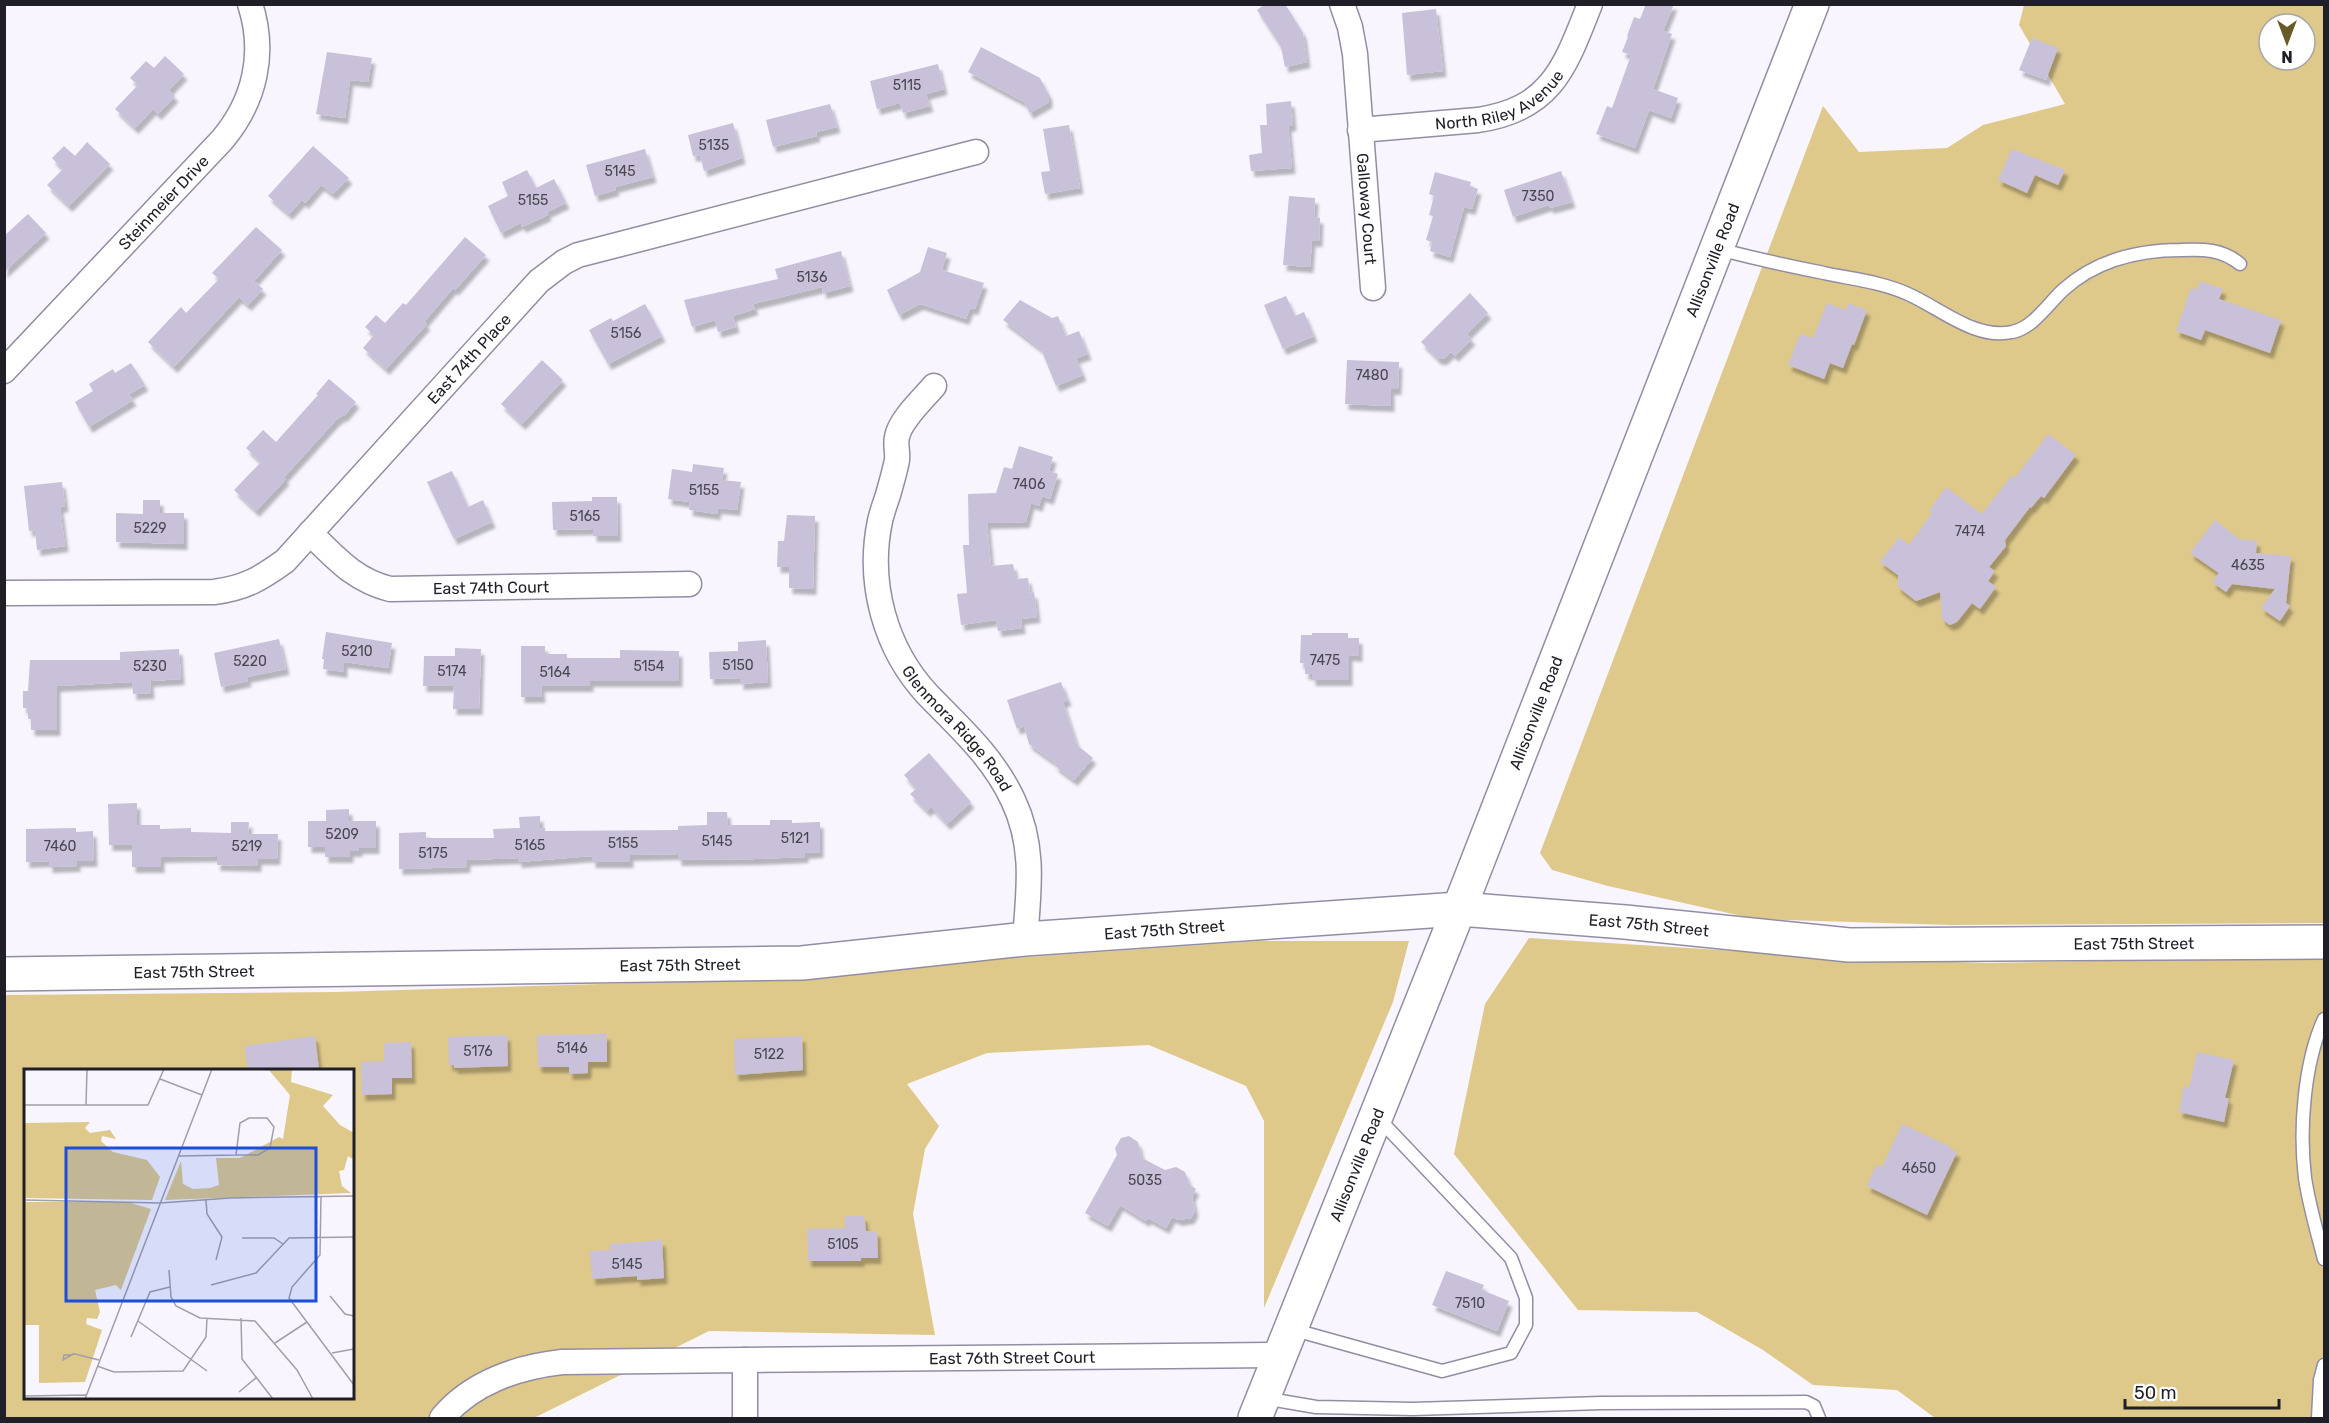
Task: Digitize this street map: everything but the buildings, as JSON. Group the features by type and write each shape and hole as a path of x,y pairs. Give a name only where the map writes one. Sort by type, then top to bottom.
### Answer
{"street":[{"name":"Steinmeier Drive","path":"4,371 222,140 239,117 251,91 257,63 257,34 250,4"},
{"name":"Galloway Court","path":"1342,4 1353,45 1373,288"},
{"name":"North Riley Avenue","path":"1360,130 1478,120 1497,117 1523,107 1539,96 1564,67 1590,4"},
{"name":"Allisonville Road","path":"1259,1408 1459,909 1812,4"},
{"name":"East 74th Place","path":"4,593 214,592 252,583 285,561 539,281 564,262 578,255 976,152"},
{"name":"Glenmora Ridge Road","path":"934,386 912,410 897,435 897,460 880,522 877,559 878,590 884,620 892,642 912,676 975,741 998,771 1019,814 1030,867 1025,939"},
{"name":"East 74th Court","path":"310,533 352,573 377,586 390,589 689,584"},
{"name":"East 75th Street","path":"4,974 766,964 830,960 1025,939 1459,909 1625,922 1850,945 2325,942"},
{"name":"East 76th Street Court","path":"441,1419 452,1407 487,1383 507,1373 562,1362 745,1360 1285,1342"},
{"path":"745,1360 745,1419"}],"lane":[{"path":"1716,249 1860,280 1906,293 1970,326 1987,333 2001,334 2016,332 2030,323 2064,289 2111,260 2128,254 2212,249 2240,264"},
{"path":"2325,1018 2313,1055 2305,1097 2304,1136 2305,1177 2312,1214 2325,1259"},
{"path":"1285,1342 1442,1371 1511,1353 1526,1325 1526,1298 1511,1258 1376,1116"},
{"path":"2318,1419 2320,1380 2325,1365"},
{"path":"1259,1408 1413,1409 1601,1403 1806,1402 1814,1406 1819,1419"}],"shaded area":[{"path":"2024,5 2324,5 2324,923 1951,925 1755,919 1608,886 1552,870 1540,853 1823,106 1859,152 1947,148 1983,125 2065,104 2019,25"},
{"path":"1529,938 1862,959 1986,963 2324,957 2324,1418 1935,1418 1897,1390 1813,1385 1763,1350 1697,1312 1578,1310 1454,1154 1485,1004"},
{"path":"1258,941 1409,941 1393,1002 1264,1308 1264,1121 1246,1086 1149,1045 987,1053 907,1084 939,1126 925,1149 913,1214 935,1335 709,1331 534,1418 5,1418 4,995 335,992 737,980 924,964"}]}
